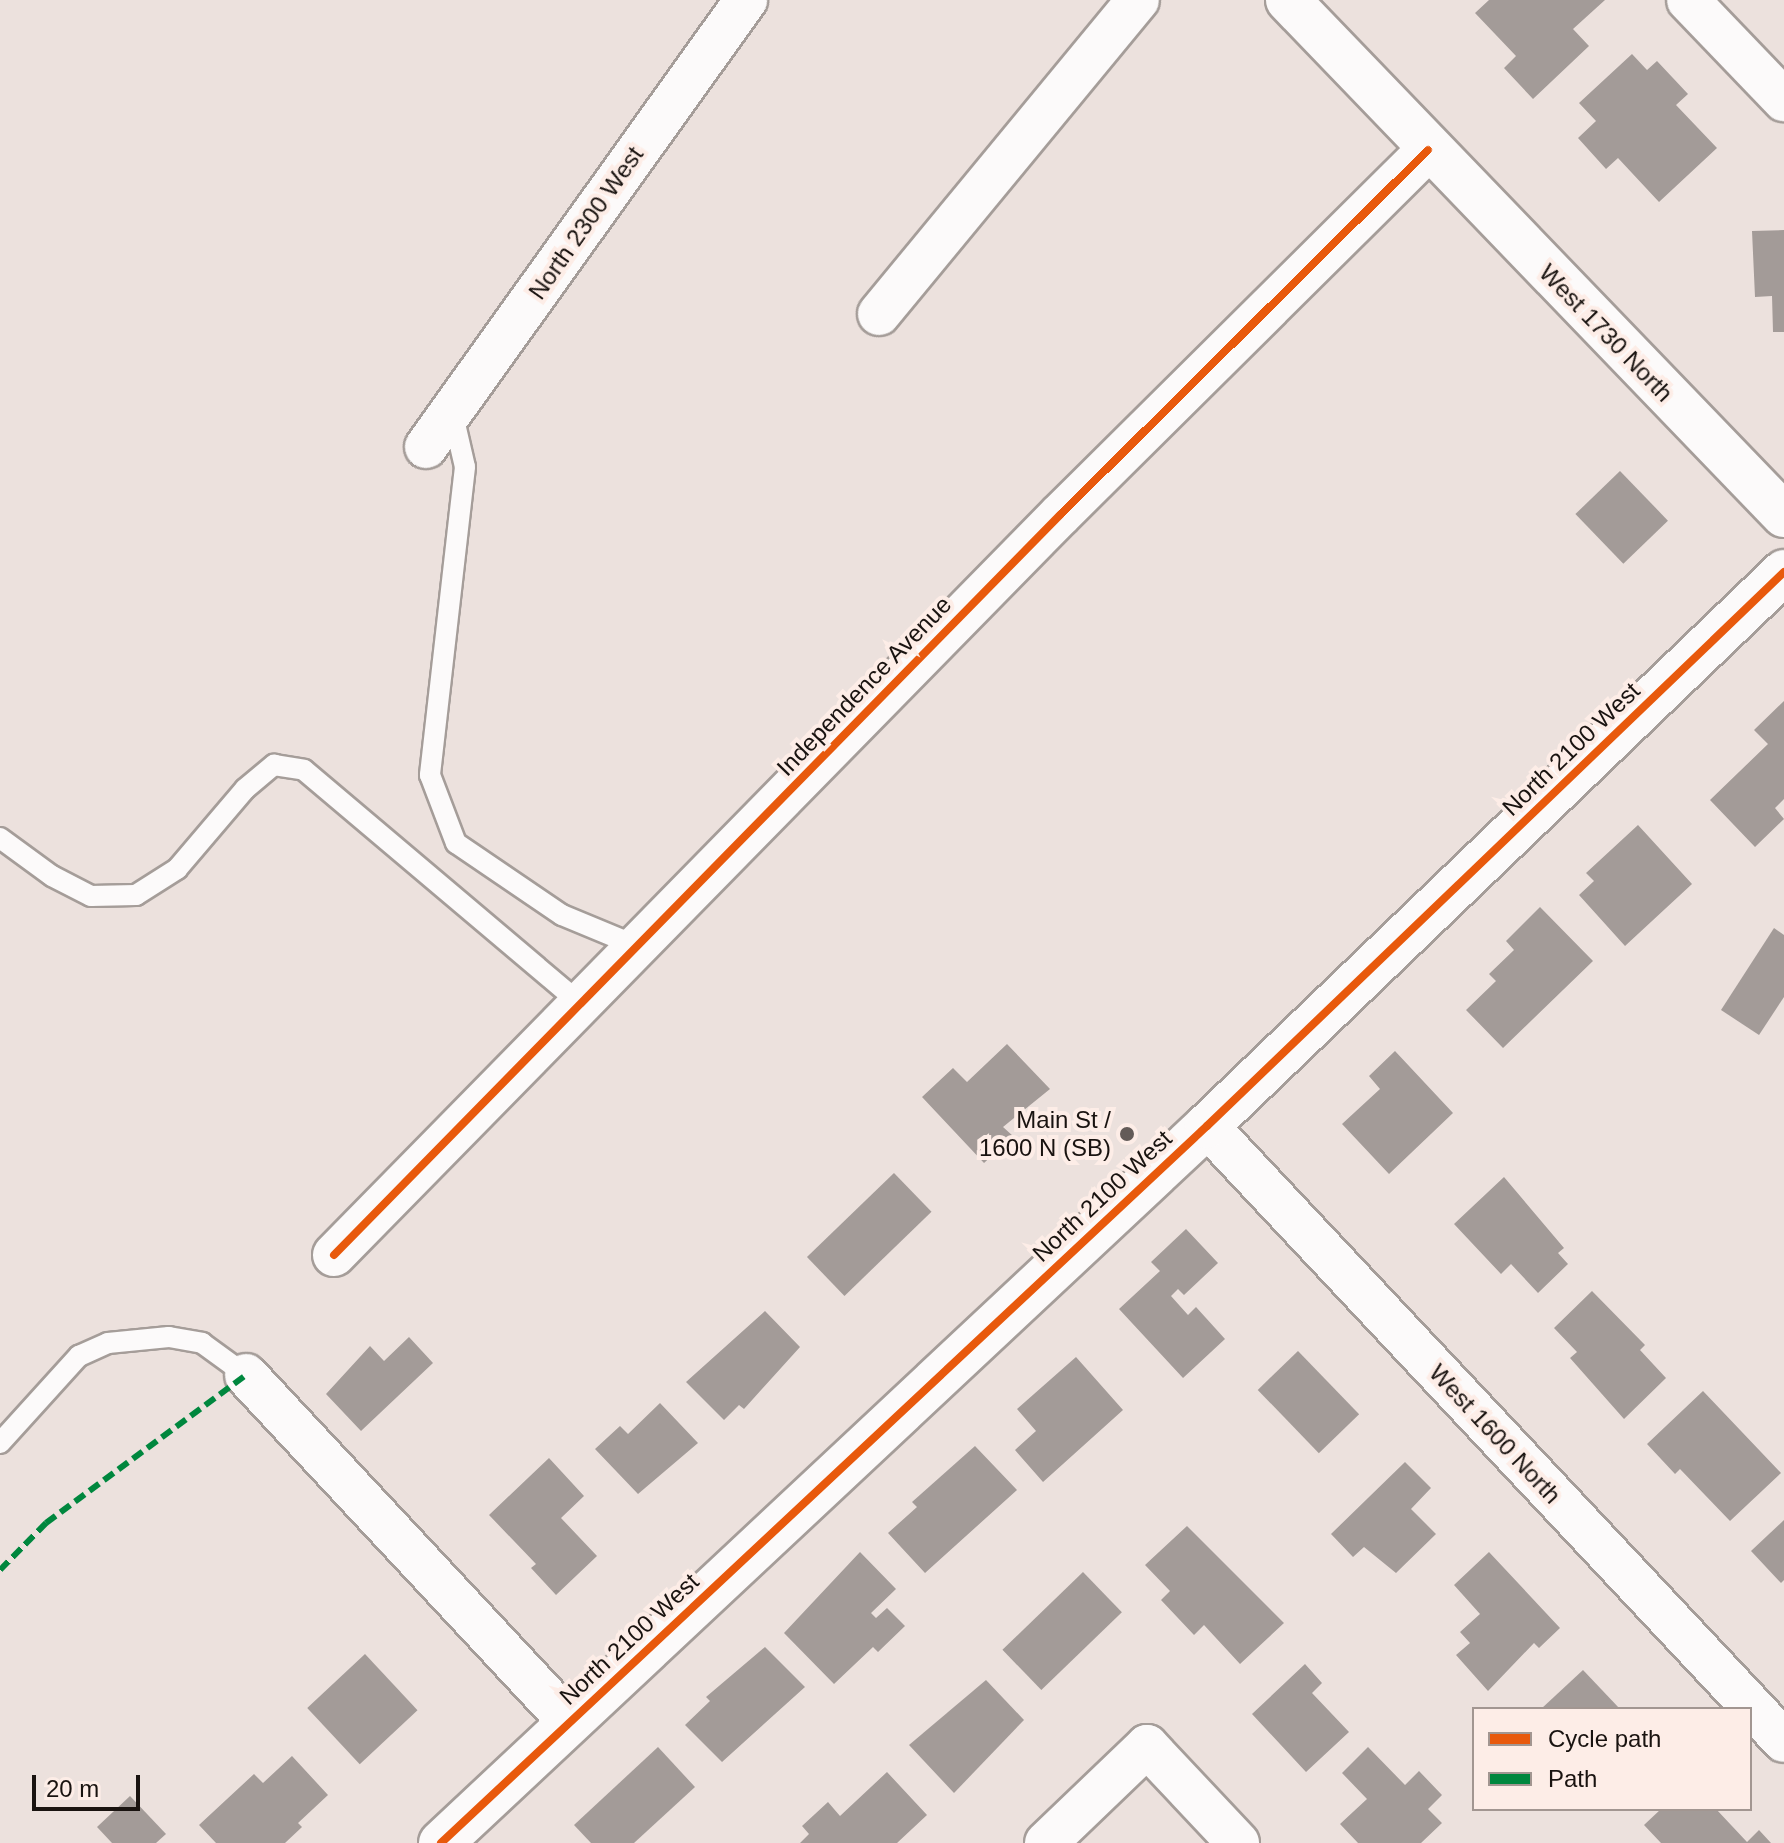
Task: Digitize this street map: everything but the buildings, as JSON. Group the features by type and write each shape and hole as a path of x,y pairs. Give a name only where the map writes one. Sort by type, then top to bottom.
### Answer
{"street":[{"name":"North 2300 West","path":"426,447 746,0"},
{"path":"879,314 1138,0"},
{"name":"West 1730 North","path":"1288,0 1428,150 1784,515"},
{"path":"1688,0 1784,100"},
{"name":"Independence Avenue","path":"334,1255 1428,150"},
{"name":"North 2100 West","path":"441,1843 1207,1126 1784,572"},
{"name":"West 1600 North","path":"1207,1126 1784,1741"},
{"path":"246,1375 570,1722"},
{"path":"1046,1843 1147,1746 1238,1843"}],"lane":[{"path":"452,411 465,467 430,775 456,843 562,915 637,946"},
{"path":"0,838 52,876 91,896 136,895 177,869 245,789 274,765 304,770 581,1004"},
{"path":"0,1443 79,1356 108,1343 169,1337 202,1343 246,1375"}],"marked path":[{"path":"0,1570 46,1523 246,1375"}],"cycle path":[{"path":"334,1255 1060,515 1428,150"},
{"path":"441,1843 1207,1126 1784,572"}],"place":[{"name":"Main St / 1600 N (SB)","path":"1127,1134"}]}
